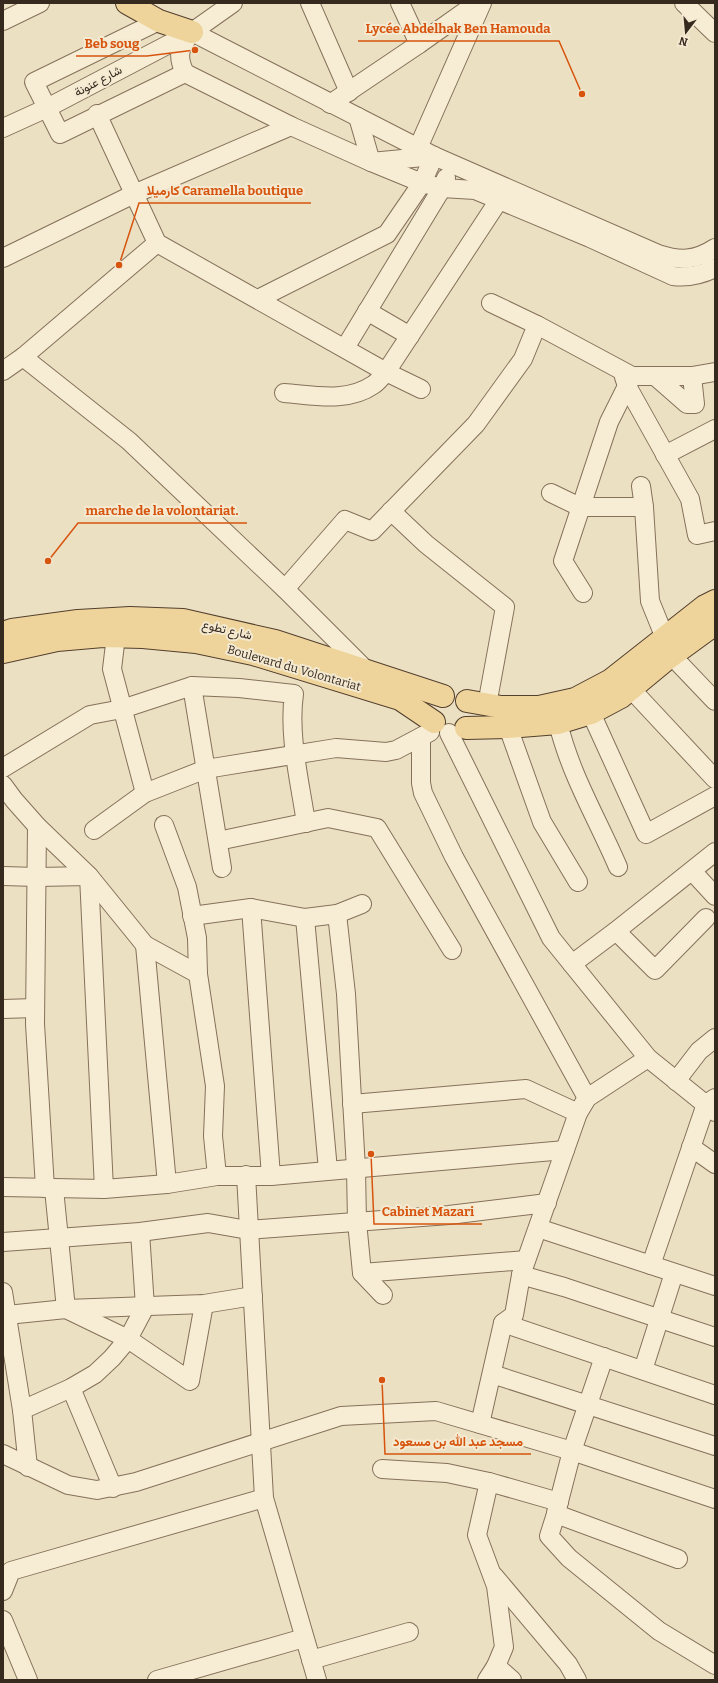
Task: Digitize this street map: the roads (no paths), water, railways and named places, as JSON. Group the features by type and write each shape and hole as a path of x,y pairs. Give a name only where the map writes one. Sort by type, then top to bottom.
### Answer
{"main road":[{"path":"127,3 159,21 192,32"},
{"path":"442,729 508,727 558,723 591,713 631,689 667,659 669,647 704,606 715,601"},
{"name":"شارع تطوع","path":"3,633 12,630 78,621 130,618 183,620 275,642 443,696 456,694 477,703"},
{"path":"442,729 470,723 472,711 477,703 501,707 539,707 575,699 669,647 713,630"},
{"name":"Boulevard du Volontariat","path":"3,652 57,640 103,636 143,637 196,642 253,654 400,699 442,729"},
{"path":"442,729 432,716 434,705 443,696"}],"street":[{"path":"3,21 40,3"},
{"path":"232,3 192,32 183,44 179,54 180,64 185,73 291,126 422,183 442,188 475,190 502,194 674,259 688,259 703,255 715,248"},
{"path":"310,3 349,92"},
{"path":"400,3 420,44"},
{"path":"330,104 420,44 477,3"},
{"path":"418,148 482,3"},
{"path":"684,3 715,33"},
{"path":"159,21 34,82 60,134 97,114 185,73"},
{"path":"192,32 330,104 452,164 502,194 590,238 673,276 695,276 715,268"},
{"name":"شارع عنونة","path":"3,128 47,108 192,32"},
{"path":"97,114 157,243 386,372 421,389"},
{"path":"358,117 371,162"},
{"path":"3,258 134,194 291,126"},
{"path":"371,162 434,156"},
{"path":"258,299 386,234 422,183 434,156"},
{"path":"345,348 442,188 452,164"},
{"path":"284,393 337,397 358,394 374,385 386,372 502,194"},
{"path":"3,372 23,357 157,243"},
{"path":"491,303 537,325 627,377 692,376 715,372"},
{"path":"367,311 410,336"},
{"path":"285,589 345,520 372,531 476,424 523,359 537,325"},
{"path":"23,357 129,441 285,589 368,672"},
{"path":"655,376 687,404 695,404 692,376"},
{"path":"627,377 665,455 690,499 697,535 715,531"},
{"path":"582,593 563,561 609,422 627,377"},
{"path":"665,455 715,429"},
{"path":"641,486 644,507 650,601 669,647 715,702"},
{"path":"551,493 580,507 644,507"},
{"path":"391,511 426,544 505,607 477,703"},
{"path":"116,636 112,669 145,793"},
{"path":"192,686 222,868"},
{"path":"3,768 90,715 122,709 192,686 239,688 294,694 292,708 295,754 306,822"},
{"path":"631,689 715,779"},
{"path":"591,713 646,834 715,796"},
{"path":"558,723 564,746 584,798 602,832 618,868"},
{"path":"508,727 542,822 578,882"},
{"path":"94,830 145,793 206,769 336,748 386,752 396,750 442,729"},
{"path":"442,729 551,938 648,1058 676,1081 712,1105 691,1147 651,1265"},
{"path":"442,729 421,783 423,793 582,1106"},
{"path":"3,785 8,798 90,876 145,945 198,974"},
{"path":"218,841 328,818 377,828 452,950"},
{"path":"164,825 187,887 197,938 198,974 215,1086 213,1136 217,1176"},
{"path":"37,826 35,1008 50,1189 59,1238 66,1309"},
{"path":"572,964 715,852"},
{"path":"692,870 715,896"},
{"path":"3,876 90,876"},
{"path":"90,876 104,1189"},
{"path":"192,916 251,908 305,918 337,914 362,904"},
{"path":"251,908 271,1176"},
{"path":"337,914 346,994 356,1169 357,1222 362,1274 383,1295"},
{"path":"305,918 328,1170"},
{"path":"616,931 655,970 706,918"},
{"path":"145,945 168,1184"},
{"path":"3,1009 35,1008"},
{"path":"676,1081 699,1051 715,1038"},
{"path":"480,1424 503,1323 514,1315 524,1267 582,1106 648,1058"},
{"path":"352,1104 526,1088 582,1106"},
{"path":"691,1147 715,1164"},
{"path":"3,1187 104,1189 168,1184 217,1176 271,1176 565,1150"},
{"path":"246,1175 264,1498 317,1680"},
{"path":"3,1242 140,1232 208,1223 248,1230 449,1215 547,1203"},
{"path":"538,1228 715,1286"},
{"path":"22,1410 71,1388 95,1374 112,1358 128,1339 145,1307 140,1232"},
{"path":"362,1274 524,1267 564,1287 715,1337"},
{"path":"643,1370 674,1273"},
{"path":"3,1292 22,1410 28,1467"},
{"path":"6,1315 66,1309 204,1304 253,1296"},
{"path":"66,1309 128,1339 190,1381 204,1304"},
{"path":"503,1323 715,1395"},
{"path":"604,1357 589,1405 572,1451 558,1508 549,1536 569,1558 659,1631 715,1665"},
{"path":"492,1374 715,1446"},
{"path":"71,1388 113,1488"},
{"path":"3,1454 68,1485 97,1490 113,1488 136,1482 341,1416 436,1411 572,1451 715,1499"},
{"path":"382,1470 447,1473 489,1482 558,1508 678,1559"},
{"path":"489,1482 478,1535 496,1586 504,1647 492,1673 512,1680"},
{"path":"3,1590 11,1571 264,1498"},
{"path":"491,1574 568,1664 577,1680"},
{"path":"3,1620 28,1680"},
{"path":"311,1660 409,1632"},
{"path":"157,1680 304,1638"}],"place":[{"name":"Beb soug","path":"195,50"},
{"name":"Lycée Abdelhak Ben Hamouda","path":"582,94"},
{"name":"كارميلا Caramella boutique","path":"119,265"},
{"name":"marche de la volontariat.","path":"48,561"},
{"name":"Cabinet Mazari","path":"371,1154"},
{"name":"مسجد عبد الله بن مسعود","path":"382,1380"}]}
